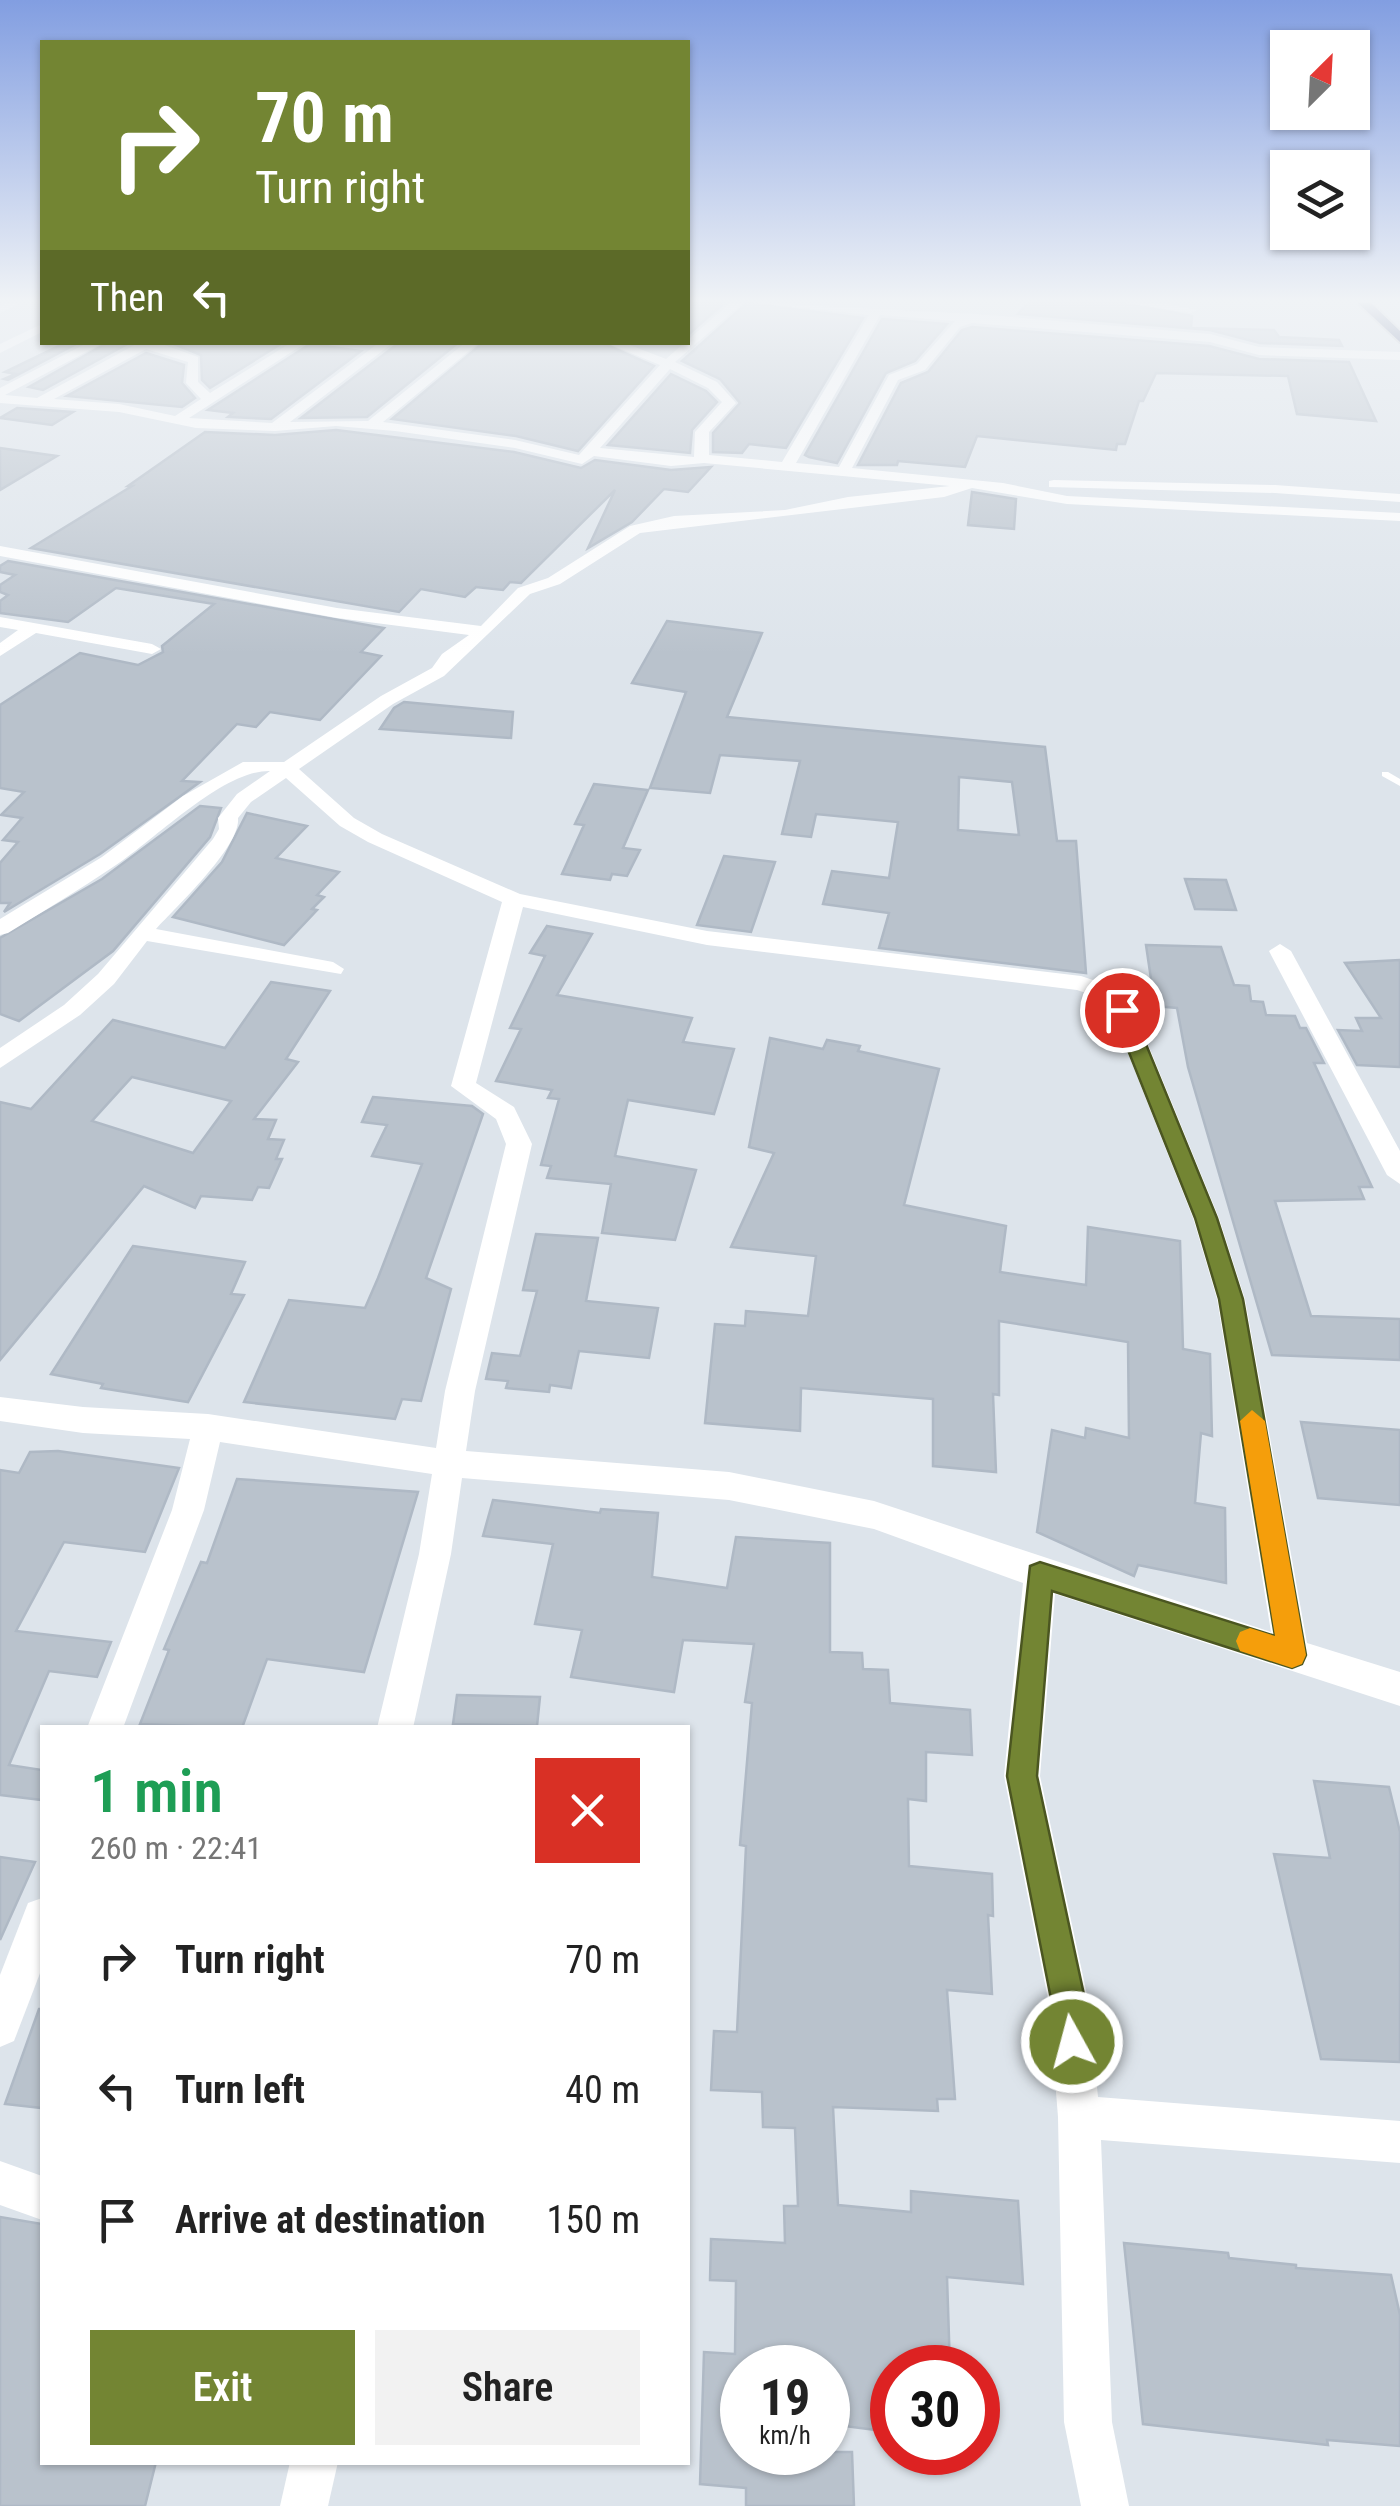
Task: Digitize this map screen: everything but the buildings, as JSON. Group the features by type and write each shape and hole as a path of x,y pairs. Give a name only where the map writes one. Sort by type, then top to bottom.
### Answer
{"street":[{"path":"177,420 275,427 310,422 371,425 515,444 582,460 617,420"},
{"path":"275,427 284,420"},
{"path":"371,425 377,420"},
{"path":"700,458 701,432 711,420"},
{"path":"787,466 814,420"},
{"path":"843,472 870,420"},
{"path":"590,451 671,462 700,458 1003,487 1067,500 1400,518"},
{"path":"0,1060 47,1023 72,1010 106,979 140,932 222,842 234,808 386,700 438,672 448,658 485,632 524,592 554,582 635,529 674,520 785,514 848,501 944,493 970,484"},
{"path":"1003,487 1110,484 1400,498"},
{"path":"0,551 338,613 485,632"},
{"path":"0,622 152,650"},
{"path":"0,652 33,628"},
{"path":"0,928 109,861 162,818 250,766 287,768 347,822 408,855 514,899 707,938 1080,984 1115,998 1206,1218 1231,1299 1292,1655"},
{"path":"396,1725 436,1554 447,1463 519,1144 514,1122 502,1106 463,1086 514,899"},
{"path":"140,932 333,969"},
{"path":"1280,950 1400,1175"},
{"path":"0,1408 83,1420 208,1427 447,1463 729,1486 874,1514 1040,1574 1400,1689"},
{"path":"106,1725 188,1510 208,1427"},
{"path":"1040,1574 1022,1776 1069,2004 1079,2116 1088,2422 1105,2506"},
{"path":"0,2026 40,1921"},
{"path":"1079,2116 1400,2142"},
{"path":"0,2183 40,2197"},
{"path":"304,2506 313,2465"}],"lane":[{"path":"1385,774 1400,783"}],"slow traffic":[{"path":"1250,1641 1292,1655 1252,1421"}],"route":[{"path":"1072,2042 1069,2004 1022,1776 1040,1574 1292,1655 1231,1299 1206,1218 1168,1132 1122,1010"}]}
